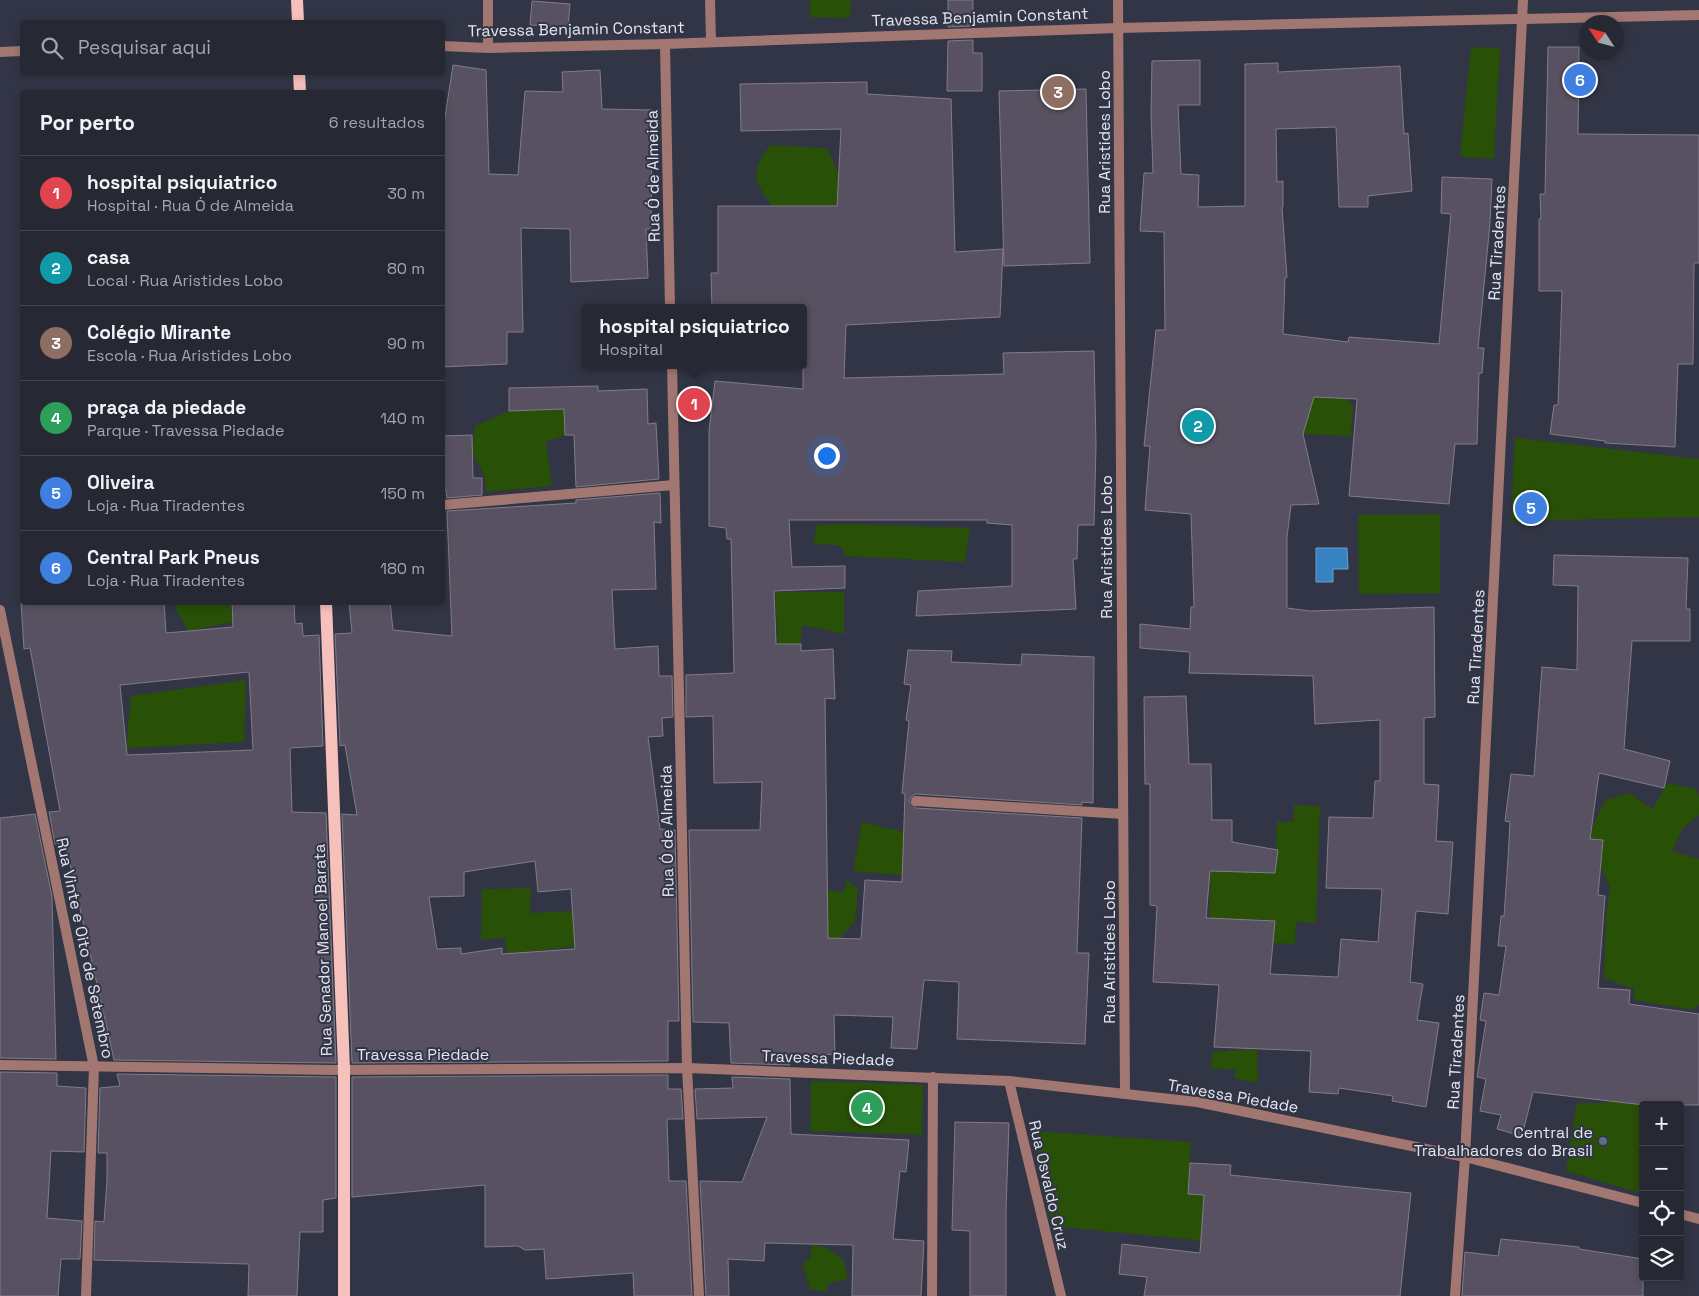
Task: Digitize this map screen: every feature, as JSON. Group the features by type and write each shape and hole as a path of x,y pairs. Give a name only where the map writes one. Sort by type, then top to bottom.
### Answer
{"main road":[{"path":"298,0 298,20"},
{"path":"299,75 300,90"},
{"name":"Rua Senador Manoel Barata","path":"326,605 344,1069 344,1296"}],"street":[{"path":"488,0 488,48"},
{"path":"710,0 711,41"},
{"name":"Rua Aristides Lobo","path":"1118,0 1125,1094"},
{"name":"Rua Tiradentes","path":"1455,1296 1465,1157 1523,0"},
{"name":"Travessa Benjamin Constant","path":"445,46 488,48 666,44 1118,28 1699,15"},
{"name":"Rua Ó de Almeida","path":"666,44 670,304"},
{"path":"0,52 20,51"},
{"name":"Rua Ó de Almeida","path":"672,369 687,1068 699,1296"},
{"path":"445,505 674,485"},
{"name":"Rua Vinte e Oito de Setembro","path":"0,610 94,1067 86,1296"},
{"path":"916,800 1123,814"},
{"name":"Travessa Piedade","path":"0,1065 344,1069 687,1068 1009,1080 1198,1102 1465,1157 1639,1202"},
{"path":"932,1296 933,1077"},
{"name":"Rua Osvaldo Cruz","path":"1009,1080 1061,1296"},
{"path":"1684,1215 1699,1219"}],"green space":[{"path":"810,0 851,0 850,18 810,17"},
{"path":"1471,47 1500,48 1494,159 1460,157"},
{"path":"770,145 827,148 842,182 835,206 772,206 761,189 756,176 759,162"},
{"path":"1305,388 1345,398 1353,406 1351,436 1303,434"},
{"path":"564,409 565,435 546,442 552,486 487,492 483,473 472,453 475,426 509,411"},
{"path":"1515,438 1699,459 1699,517 1511,521"},
{"path":"1440,514 1440,593 1359,594 1358,515"},
{"path":"850,524 970,528 965,562 845,556 841,546 813,543 817,525"},
{"path":"775,592 844,592 844,634 802,625 801,644 778,644"},
{"path":"174,605 230,605 233,622 188,631"},
{"path":"246,680 244,742 126,748 131,696"},
{"path":"1667,783 1696,789 1699,796 1699,815 1683,828 1672,851 1699,859 1699,1005 1693,1010 1634,1000 1634,989 1604,978 1606,918 1610,887 1588,837 1605,800 1629,793 1653,809"},
{"path":"1294,805 1320,806 1316,923 1296,922 1295,944 1274,943 1274,920 1209,919 1211,871 1275,873 1277,822 1293,822"},
{"path":"862,822 904,832 902,875 853,871"},
{"path":"847,880 858,889 855,922 843,934 843,947 821,939 811,899 831,890 843,893"},
{"path":"531,888 530,913 571,911 580,946 507,954 505,938 481,940 482,889"},
{"path":"1257,1049 1258,1083 1234,1078 1236,1070 1210,1068 1213,1052"},
{"path":"811,1081 923,1085 922,1135 810,1131"},
{"path":"1612,1099 1639,1104 1639,1193 1566,1171 1577,1103 1605,1103"},
{"path":"1033,1131 1191,1142 1188,1194 1206,1195 1207,1241 1051,1226"},
{"path":"812,1244 828,1249 843,1259 848,1278 828,1284 826,1292 810,1289 802,1264 810,1259"}],"water":[{"path":"1316,548 1347,548 1348,569 1333,569 1333,582 1316,582"}],"building":[{"path":"948,0 973,0 973,26 948,27"},
{"path":"532,1 570,4 568,27 530,25"},
{"path":"973,40 973,53 982,53 982,91 947,91 948,41"},
{"path":"1548,47 1579,47 1578,134 1699,135 1699,263 1694,263 1693,364 1678,364 1675,447 1605,443 1605,441 1550,434 1554,405 1558,405 1562,291 1539,291 1540,194 1545,194"},
{"path":"1200,60 1200,105 1178,105 1181,174 1199,175 1198,207 1245,206 1245,64 1278,63 1278,72 1400,66 1404,134 1408,133 1412,191 1368,196 1368,207 1339,207 1336,127 1276,129 1277,182 1283,181 1282,207 1287,277 1285,278 1283,334 1348,342 1349,337 1439,344 1451,214 1441,213 1442,177 1492,179 1490,223 1478,348 1484,348 1482,373 1479,373 1477,444 1455,444 1449,504 1349,496 1357,399 1314,397 1303,434 1319,504 1291,505 1287,537 1287,608 1310,611 1434,607 1435,717 1424,718 1424,784 1439,785 1436,841 1453,842 1448,914 1416,911 1410,982 1423,984 1417,1020 1439,1023 1426,1107 1392,1101 1393,1096 1339,1088 1338,1094 1309,1092 1311,1051 1214,1047 1219,985 1153,982 1157,906 1150,905 1150,784 1145,784 1144,697 1186,696 1189,764 1211,764 1212,820 1232,820 1232,842 1278,850 1275,873 1210,871 1206,918 1275,921 1270,974 1338,977 1341,939 1378,942 1382,889 1326,888 1329,817 1373,818 1375,781 1380,781 1380,720 1315,724 1313,676 1189,673 1190,652 1140,648 1140,624 1190,629 1191,607 1194,607 1191,514 1145,510 1150,446 1144,446 1156,330 1165,330 1164,232 1140,231 1144,173 1153,173 1152,61"},
{"path":"453,65 486,70 489,174 518,175 525,91 563,92 562,72 600,70 602,109 652,110 651,229 646,229 648,278 571,282 570,229 521,228 523,332 507,332 507,364 445,367 445,117"},
{"path":"867,82 867,94 951,99 955,252 1003,249 1000,317 846,325 844,378 1004,374 1003,353 1094,351 1096,446 1094,525 1078,525 1077,559 1073,559 1076,609 916,616 918,591 1012,586 1012,525 987,523 987,520 789,520 792,567 845,566 845,588 774,591 776,644 801,644 801,651 833,649 835,699 825,698 828,938 861,939 865,880 902,882 905,794 902,793 909,721 906,720 911,685 904,684 908,650 952,651 951,662 1021,665 1022,654 1094,657 1093,803 1082,802 1082,805 916,794 909,801 916,808 1082,818 1077,953 1089,953 1085,1044 957,1039 959,982 924,980 917,1049 891,1048 893,1017 834,1015 835,1054 790,1057 790,1065 731,1063 729,1023 693,1022 689,830 760,830 762,782 714,783 713,716 686,717 686,675 734,673 731,539 727,539 726,528 709,526 709,431 715,381 803,389 803,369 807,369 807,304 712,304 711,273 718,273 718,206 837,206 841,129 741,131 740,84"},
{"path":"1086,89 1090,263 1004,266 999,91"},
{"path":"598,386 598,391 647,389 648,424 656,423 659,479 576,487 574,435 565,435 564,409 509,411 509,388"},
{"path":"472,435 473,478 482,478 482,495 447,498 445,490 445,436"},
{"path":"660,493 661,523 654,522 656,589 612,590 615,649 658,646 659,676 672,676 673,717 662,718 663,736 648,737 660,829 675,830 679,1021 668,1021 668,1061 352,1063 342,814 357,815 345,745 340,746 335,634 352,633 349,605 390,605 393,630 452,636 447,511 576,503 576,500","holes":["535,861 538,892 571,889 575,949 502,954 502,948 461,954 461,948 437,949 429,897 464,896 464,872"]},
{"path":"1554,555 1688,558 1686,609 1690,609 1690,641 1632,641 1624,749 1670,761 1664,788 1599,773 1590,839 1603,840 1598,895 1605,896 1598,988 1630,990 1629,1004 1699,1014 1699,1105 1684,1105 1684,1101 1639,1101 1639,1104 1533,1092 1522,1136 1497,1129 1501,1115 1480,1111 1486,1079 1477,1077 1486,1021 1480,1020 1484,993 1499,995 1506,946 1498,946 1501,916 1504,916 1510,822 1505,821 1511,774 1534,776 1542,667 1577,670 1578,586 1553,585"},
{"path":"21,605 164,605 166,633 233,627 232,605 294,605 295,624 302,623 303,636 319,635 323,746 290,748 292,812 326,813 336,1063 114,1060 65,842 55,844 49,812 60,811 30,648 24,649","holes":["249,672 253,750 127,755 120,685"]},
{"path":"35,814 52,896 56,1059 0,1058 0,818"},
{"path":"0,1072 57,1073 57,1086 86,1088 84,1152 51,1151 47,1218 82,1221 80,1259 61,1259 58,1296 0,1296"},
{"path":"117,1074 336,1077 336,1198 323,1200 323,1232 300,1232 297,1296 248,1296 249,1264 94,1260 95,1221 104,1222 107,1181 107,1153 98,1153 100,1088 120,1086"},
{"path":"668,1075 668,1089 681,1089 683,1119 667,1119 669,1181 686,1181 692,1296 634,1296 633,1273 546,1279 544,1249 525,1250 518,1246 485,1247 485,1185 352,1197 352,1077"},
{"path":"732,1077 790,1079 791,1134 909,1140 906,1172 900,1171 893,1239 924,1241 921,1296 852,1296 853,1245 765,1243 764,1261 728,1259 729,1296 706,1296 700,1181 742,1182 767,1117 697,1119 695,1089 733,1088"},
{"path":"955,1122 1009,1123 1006,1209 1006,1296 970,1296 970,1231 952,1230"},
{"path":"1190,1163 1231,1165 1230,1175 1411,1193 1400,1296 1144,1296 1147,1277 1119,1274 1122,1244 1200,1253 1204,1195 1188,1194"},
{"path":"1501,1239 1579,1247 1579,1249 1639,1258 1639,1281 1643,1281 1643,1296 1462,1296 1465,1252 1498,1256"}],"place":[{"name":"Central Park Pneus","path":"1580,80"},
{"name":"Colégio Mirante","path":"1058,92"},
{"name":"hospital psiquiatrico","path":"694,404"},
{"name":"casa","path":"1198,426"},
{"name":"Oliveira","path":"1531,508"},
{"name":"praça da piedade","path":"867,1108"},
{"name":"Central de Trabalhadores do Brasil","path":"1603,1141"}]}
